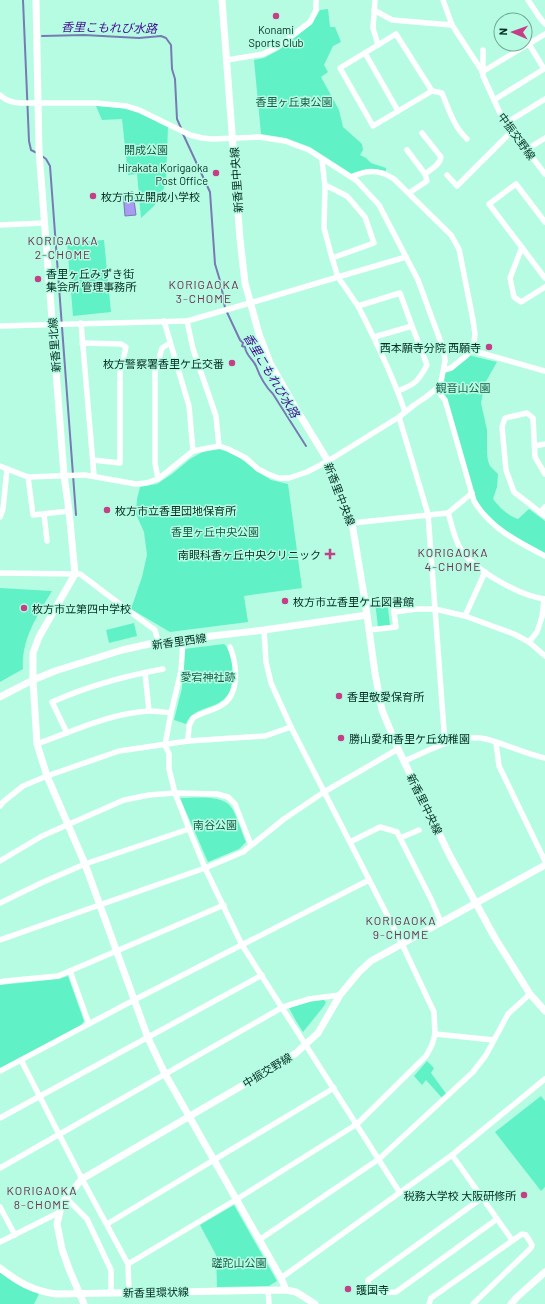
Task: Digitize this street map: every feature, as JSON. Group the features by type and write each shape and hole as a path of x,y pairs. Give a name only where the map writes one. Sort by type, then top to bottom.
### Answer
{"street":[{"name":"新香里北線","path":"36,0 39,159 44,223 59,324 66,475 75,574"},
{"name":"新香里中央線","path":"222,0 240,239 245,283 259,334 270,363 328,460 352,523 382,710 398,749 450,856 495,938 530,994 545,1012"},
{"path":"227,60 263,54 278,47 310,22 316,10 316,0"},
{"path":"375,0 373,28 378,45"},
{"path":"443,0 452,25 482,72 516,52"},
{"path":"528,0 545,24"},
{"path":"374,10 392,20 452,25"},
{"path":"432,91 396,34 340,68 373,126 432,91 442,93 459,131 467,139"},
{"path":"533,42 545,34"},
{"name":"中振交野線","path":"483,50 482,76 500,113 512,132 545,174"},
{"path":"494,100 544,69 533,51"},
{"path":"365,53 398,111"},
{"path":"0,94 4,99 12,102 27,104 96,103 126,106 139,110 186,133 202,138 259,137 285,141 309,150 357,181 379,204 418,280 442,344 445,361 441,382 436,389 426,397 399,417 328,460 307,472 289,478 278,478 268,474 246,458 219,446 193,451 158,479 146,483 136,484 118,482 94,476 66,475 28,477 0,466"},
{"path":"506,123 545,99"},
{"path":"447,175 457,186 512,132"},
{"path":"422,133 441,157 439,163 425,174"},
{"path":"526,150 545,138"},
{"path":"407,150 425,174 427,181 409,193"},
{"path":"322,159 325,185 324,228 338,277 358,306 374,337 398,391 405,412"},
{"path":"351,177 360,173 371,171 385,173 409,193 451,235 459,249 473,320 475,334 474,343 470,350 451,368 444,370"},
{"path":"545,222 516,184 489,204 545,278"},
{"path":"325,185 347,196 365,216 374,243 332,258"},
{"path":"0,225 44,223"},
{"path":"522,247 510,278 514,297 521,302 545,287"},
{"path":"0,326 187,321 250,304 406,257"},
{"path":"358,306 400,293 427,365 420,379 412,386 398,391"},
{"path":"164,321 189,406 193,451"},
{"path":"187,321 193,349 216,416 219,446"},
{"path":"81,323 94,476"},
{"path":"374,337 412,326"},
{"path":"82,343 121,344 126,347 120,373 120,463 92,460"},
{"path":"158,479 155,463 155,372 162,348 170,343"},
{"path":"470,350 545,371"},
{"path":"436,389 444,400 474,501 480,512 492,524 513,539 545,556"},
{"path":"545,474 535,456 533,418 527,414 505,418 502,427 506,470 514,492 542,515 545,507"},
{"path":"399,417 428,514 445,744"},
{"path":"534,446 545,444"},
{"path":"0,517 3,509 7,470"},
{"path":"28,477 33,515 69,511"},
{"path":"352,523 448,513 472,493"},
{"path":"448,513 461,549 476,565 506,586 523,594 544,599 542,617 537,632 528,642"},
{"path":"44,514 48,541"},
{"path":"465,616 485,572"},
{"path":"0,573 80,574 155,630 158,642"},
{"path":"75,574 39,638 33,654 37,744 47,776 85,864 148,1038 165,1074 190,1115 213,1160 237,1199 281,1278 286,1290"},
{"path":"365,601 392,598 394,612 396,627 369,630"},
{"path":"394,612 417,609 435,609 465,616 514,634 528,642 545,656"},
{"name":"新香里西線","path":"0,697 33,680 55,671 122,650 158,642 264,630 367,615"},
{"path":"128,1264 237,1199 356,1124 426,1056 432,1045 435,1034 434,1012 402,944 291,727 271,683 266,662 264,630"},
{"path":"183,640 182,671 171,713 165,745 169,754 169,769 175,792 189,829 205,868 242,945 400,1193"},
{"path":"188,741 189,726 193,718 227,702 231,694 235,684 236,673 235,662 230,647"},
{"path":"66,733 52,702 71,693 100,683 163,670"},
{"path":"144,673 149,711"},
{"path":"37,744 121,715 149,711 171,713"},
{"path":"0,806 23,786 47,776 120,751 188,741 265,736 291,727"},
{"path":"404,761 460,739 476,738 496,742 545,758"},
{"path":"496,742 499,766 545,861"},
{"path":"0,940 205,868 243,852 284,819 324,792 398,749"},
{"path":"0,861 42,836 124,800 175,792 217,794 228,797 235,804 251,845"},
{"path":"350,842 380,827 397,832 441,922"},
{"path":"0,904 85,864 189,829"},
{"path":"400,838 419,830"},
{"name":"中振交野線","path":"84,1304 62,1249 57,1224 62,1203 82,1179 296,1053 318,1033 340,995 359,972 371,961 545,865"},
{"path":"0,1071 134,1000 369,880"},
{"path":"0,982 58,976 224,905"},
{"path":"70,971 89,1024"},
{"path":"0,1118 262,975"},
{"path":"260,1240 379,1159 473,1072 486,1055 508,1014 530,994"},
{"path":"0,1168 282,1008 309,999 340,995"},
{"path":"435,1034 494,1040"},
{"path":"21,1060 82,1179 128,1264 129,1293"},
{"path":"281,1278 452,1155 545,1079"},
{"path":"107,1224 334,1088"},
{"path":"452,1155 512,1240"},
{"path":"66,1198 87,1219 111,1270 111,1293"},
{"path":"482,1198 368,1280 368,1284 374,1293 396,1292 497,1219"},
{"path":"0,1208 15,1235"},
{"path":"0,1242 60,1212"},
{"path":"429,1304 431,1298 512,1240 522,1234 526,1235 532,1245 531,1248 473,1304"},
{"name":"新香里環状線","path":"0,1268 23,1284 43,1292 56,1294 286,1290 296,1292 315,1304"},
{"path":"511,1304 545,1272"},
{"path":"268,1290 269,1304"}],"green space":[{"name":"香里ヶ丘東公園","path":"328,9 330,27 335,27 341,42 333,46 324,65 328,72 321,77 339,110 343,127 362,144 363,150 360,155 371,163 386,168 386,171 369,170 352,174 310,147 286,138 261,134 254,60 264,58 279,50 312,24 320,10"},
{"name":"開成公園","path":"96,106 126,108 168,126 166,183 154,206 141,218 137,174 128,175 122,119 102,120"},
{"path":"104,240 111,312 73,316 67,243"},
{"name":"観音山公園","path":"468,355 497,362 485,383 481,403 487,430 488,461 490,466 498,474 497,487 493,499 504,511 518,519 529,509 545,521 545,553 498,525 482,509 476,500 439,389 445,372"},
{"name":"香里ヶ丘中央公園","path":"221,449 236,455 271,480 288,484 302,588 244,596 248,622 170,632 131,609 142,577 147,555 144,532 136,514 137,499 140,487 157,484 190,459 204,451"},
{"name":"枚方市立第四中学校","path":"0,588 52,591 27,638 23,658 23,669 0,682"},
{"path":"387,600 390,625 378,627 375,602"},
{"path":"134,623 137,636 109,643 106,630"},
{"name":"愛宕神社跡","path":"224,644 229,651 233,667 232,683 228,694 222,701 198,711 191,716 186,724 174,720 182,688 184,649"},
{"name":"南谷公園","path":"180,798 215,798 227,803 235,814 246,842 239,849 208,862"},
{"path":"68,976 84,1021 80,1027 0,1069 0,985 59,979"},
{"path":"323,999 326,1002 303,1032 289,1008"},
{"path":"427,1061 434,1068 431,1073 447,1095 443,1099 426,1080 422,1085 414,1076"},
{"path":"541,1096 545,1101 545,1187 541,1191 495,1132"},
{"name":"蹉跎山公園","path":"234,1205 277,1281 269,1286 217,1287 216,1255 200,1225"},
{"path":"0,1271 39,1294 34,1304 0,1304"}],"shaded area":[{"path":"133,192 136,215 125,216 123,193"}],"waterway":[{"path":"23,0 29,141 31,150 37,153"},
{"name":"香里こもれび水路","path":"42,36 84,35 139,38 161,36 166,38 171,45 172,69 175,79 177,119 181,128"},
{"name":"香里こもれび水路","path":"183,134 210,192 215,264 221,284 225,308 240,340 243,343 242,346 245,347 263,381 306,446"},
{"path":"42,156 46,159 50,166 76,515"}],"place":[{"name":"Konami Sports Club","path":"276,16"},
{"name":"Hirakata Korigaoka Post Office","path":"216,173"},
{"name":"枚方市立開成小学校","path":"93,196"},
{"name":"香里ヶ丘みずき街 集会所 管理事務所","path":"38,279"},
{"name":"西本願寺分院 西願寺","path":"489,347"},
{"name":"枚方警察署香里ケ丘交番","path":"232,363"},
{"name":"枚方市立香里団地保育所","path":"107,510"},
{"name":"南眼科香ヶ丘中央クリニック","path":"330,554"},
{"name":"枚方市立香里ケ丘図書館","path":"285,601"},
{"name":"枚方市立第四中学校","path":"24,608"},
{"name":"香里敬愛保育所","path":"339,696"},
{"name":"勝山愛和香里ケ丘幼稚園","path":"341,738"},
{"name":"税務大学校 大阪研修所","path":"524,1195"},
{"name":"護国寺","path":"348,1289"}],"district":[{"name":"KORIGAOKA 2-CHOME","path":"63,247"},
{"name":"KORIGAOKA 3-CHOME","path":"204,291"},
{"name":"KORIGAOKA 4-CHOME","path":"453,559"},
{"name":"KORIGAOKA 9-CHOME","path":"401,927"},
{"name":"KORIGAOKA 8-CHOME","path":"42,1197"}]}
